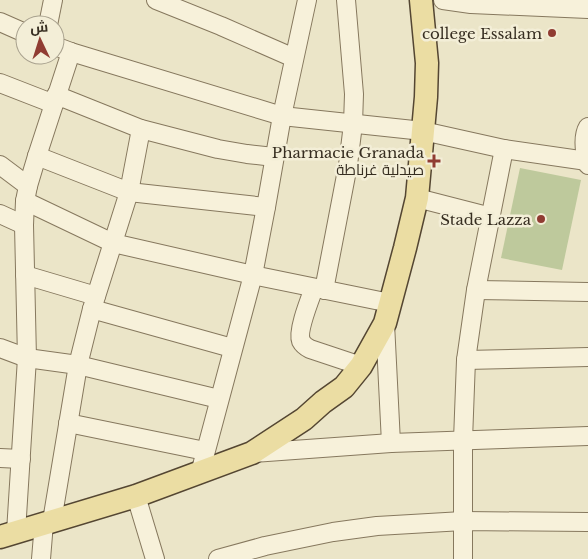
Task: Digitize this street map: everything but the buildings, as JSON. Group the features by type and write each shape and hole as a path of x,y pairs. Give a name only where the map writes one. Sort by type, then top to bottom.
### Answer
{"main road":[{"path":"8,534 136,496 252,453 304,419 344,387 361,366 388,313 417,198 426,97 427,63 421,0"}],"street":[{"path":"50,15 53,0"},
{"path":"156,0 294,58"},
{"path":"200,473 253,275 282,116 307,0"},
{"path":"346,0 354,94 353,124 348,165 319,289 302,324 300,338 305,346 310,349 361,366"},
{"path":"443,0 481,4 588,9"},
{"path":"0,22 15,29"},
{"path":"65,50 282,116 423,130 504,149 587,163 584,138 588,127"},
{"path":"8,534 20,459 27,358 24,225 27,193 55,99 60,65"},
{"path":"0,83 190,143 274,157"},
{"path":"41,559 78,365 94,302 129,192 141,129"},
{"path":"463,559 463,440 466,360 476,290 504,149"},
{"path":"37,156 129,192 266,207"},
{"path":"0,165 27,193 114,243 319,289 388,313 392,443"},
{"path":"417,198 490,217"},
{"path":"0,214 24,225"},
{"path":"25,275 94,302 232,348"},
{"path":"476,290 588,292"},
{"path":"0,348 27,358 78,365 220,399"},
{"path":"466,360 588,357"},
{"path":"68,423 205,451"},
{"path":"252,453 392,443 588,436"},
{"path":"0,458 20,459"},
{"path":"136,496 155,559"},
{"path":"218,559 265,546 332,532 377,526 463,521 588,522"}],"green space":[{"name":"Stade Lazza","path":"520,168 581,180 562,270 501,258"}],"place":[{"name":"college Essalam","path":"552,33"},
{"name":"Pharmacie Granada صيدلية غرناطة","path":"434,161"},
{"name":"Stade Lazza","path":"541,219"}]}
